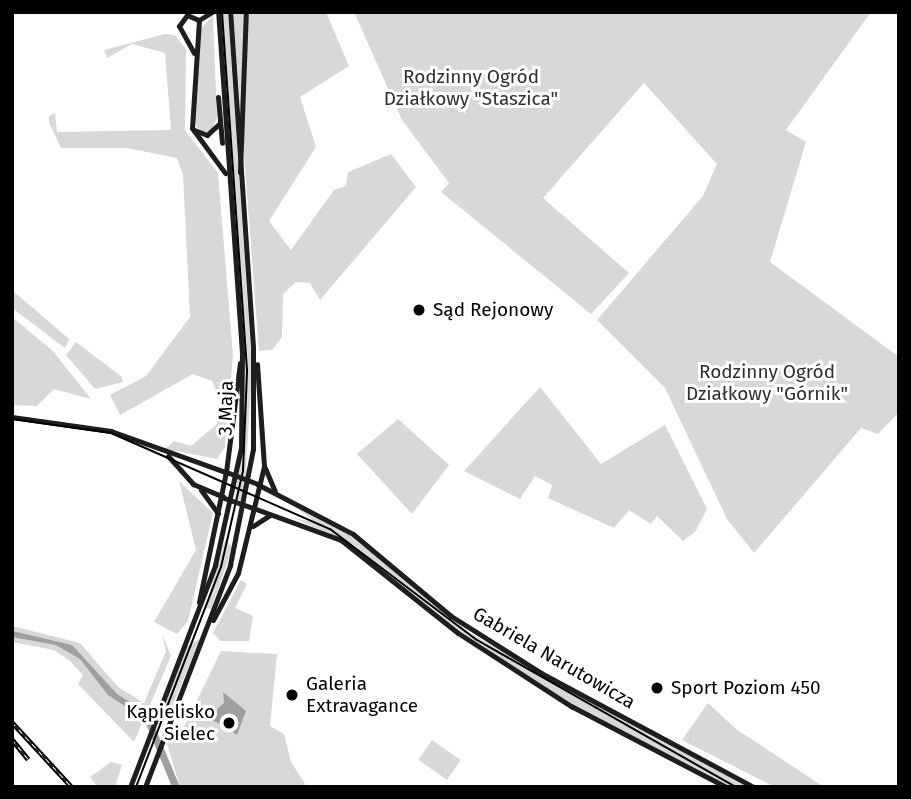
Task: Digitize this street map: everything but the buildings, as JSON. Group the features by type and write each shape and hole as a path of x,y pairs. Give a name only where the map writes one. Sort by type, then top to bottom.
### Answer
{"main road":[{"name":"3 Maja","path":"130,787 147,737 196,618 224,536 238,468 242,354 220,87 218,12"},
{"name":"3 Maja","path":"145,787 210,622 248,492 253,346 239,185 230,12"},
{"path":"239,185 246,12"},
{"path":"210,13 199,20 196,33 192,128 227,180"},
{"path":"195,56 180,20 190,14 199,20"},
{"path":"187,35 196,33"},
{"path":"220,87 219,124 226,154"},
{"path":"192,128 207,135 219,124"},
{"path":"207,629 232,587 251,528 264,466 265,411 253,346"},
{"path":"210,622 196,618 228,473 242,354"},
{"name":"Gabriela Narutowicza","path":"12,417 111,431 166,454 213,467 280,495 353,534 451,616 508,652 754,787"},
{"path":"213,467 229,453"},
{"path":"166,454 218,514"},
{"path":"264,466 280,495"},
{"name":"Gabriela Narutowicza","path":"198,488 341,540 458,633 585,715 726,787"},
{"path":"251,528 273,514"}],"green space":[{"path":"220,12 228,12 252,368 244,502 235,499 246,392"},
{"path":"233,12 326,12 349,66 300,97 316,147 269,221 291,250 334,190 346,186 348,172 391,154 416,187 320,300 310,283 296,282 283,294 282,337 272,350 259,351"},
{"name":"Rodzinny Ogród Działkowy \"Górnik\"","path":"354,12 871,12 786,130 806,142 770,262 899,357 899,412 878,434 861,428 754,553 727,519 665,388 597,320 703,196 717,164 644,83 543,198 629,273 591,314 441,192 449,183 402,120"},
{"path":"213,15 217,118 210,133 198,131 194,117 200,30"},
{"path":"165,34 175,35 186,49 185,130 218,173 233,355 225,447 217,459 165,449 174,441 191,446 217,424 220,399 212,381 193,374 120,415 110,395 146,376 190,317 183,175 177,158 127,148 61,148 49,123 49,116 55,113 57,132 171,130 165,53 132,44 107,58 104,50"},
{"path":"12,290 69,339 65,348 12,308"},
{"path":"12,317 52,350 91,399 54,389 37,406 12,405"},
{"path":"76,342 122,377 123,382 95,389 66,355"},
{"path":"540,387 601,464 665,425 707,509 695,532 683,541 657,516 651,524 629,510 614,528 548,498 552,485 535,476 520,499 464,471"},
{"path":"398,419 449,465 412,514 357,454"},
{"path":"179,481 213,513 188,621 177,634 154,622 196,550"},
{"path":"296,507 348,534 470,633 749,787 730,787 583,711 461,632 354,545 291,517 316,523"},
{"path":"225,540 233,547 211,609 205,608"},
{"path":"241,580 247,584 235,608 253,616 249,641 220,641 213,633"},
{"path":"12,626 80,643 118,687 144,703 166,651 162,634 171,656 134,742 78,684 83,675 70,661 54,650 12,642"},
{"path":"200,639 167,719 160,716 187,646"},
{"name":"Kąpielisko Sielec","path":"221,651 277,654 270,726 284,734 291,762 307,787 180,787 167,744 171,732 193,737 183,729"},
{"path":"708,703 736,729 824,787 775,787 682,740"},
{"path":"432,740 461,760 447,780 418,760"},
{"path":"111,762 122,765 115,787 98,787 90,777"}],"shaded area":[{"path":"12,631 72,645 117,694 150,715 180,787 172,787 144,719 108,695 80,659 56,645 12,637"},
{"path":"223,692 246,711 237,735 208,717 224,703"}],"tram line":[{"path":"136,787 221,567 243,471 247,370 222,12"},
{"path":"12,419 111,433 330,529 477,640 736,787"}],"railway":[{"path":"12,722 72,787"},
{"path":"12,739 28,759"}],"place":[{"name":"Sąd Rejonowy","path":"419,310"},
{"name":"Sport Poziom 450","path":"657,688"},
{"name":"Galeria Extravagance","path":"292,695"},
{"name":"Kąpielisko Sielec","path":"229,723"}],"park label":[{"name":"Rodzinny Ogród Działkowy \"Staszica\"","path":"471,88"}]}
